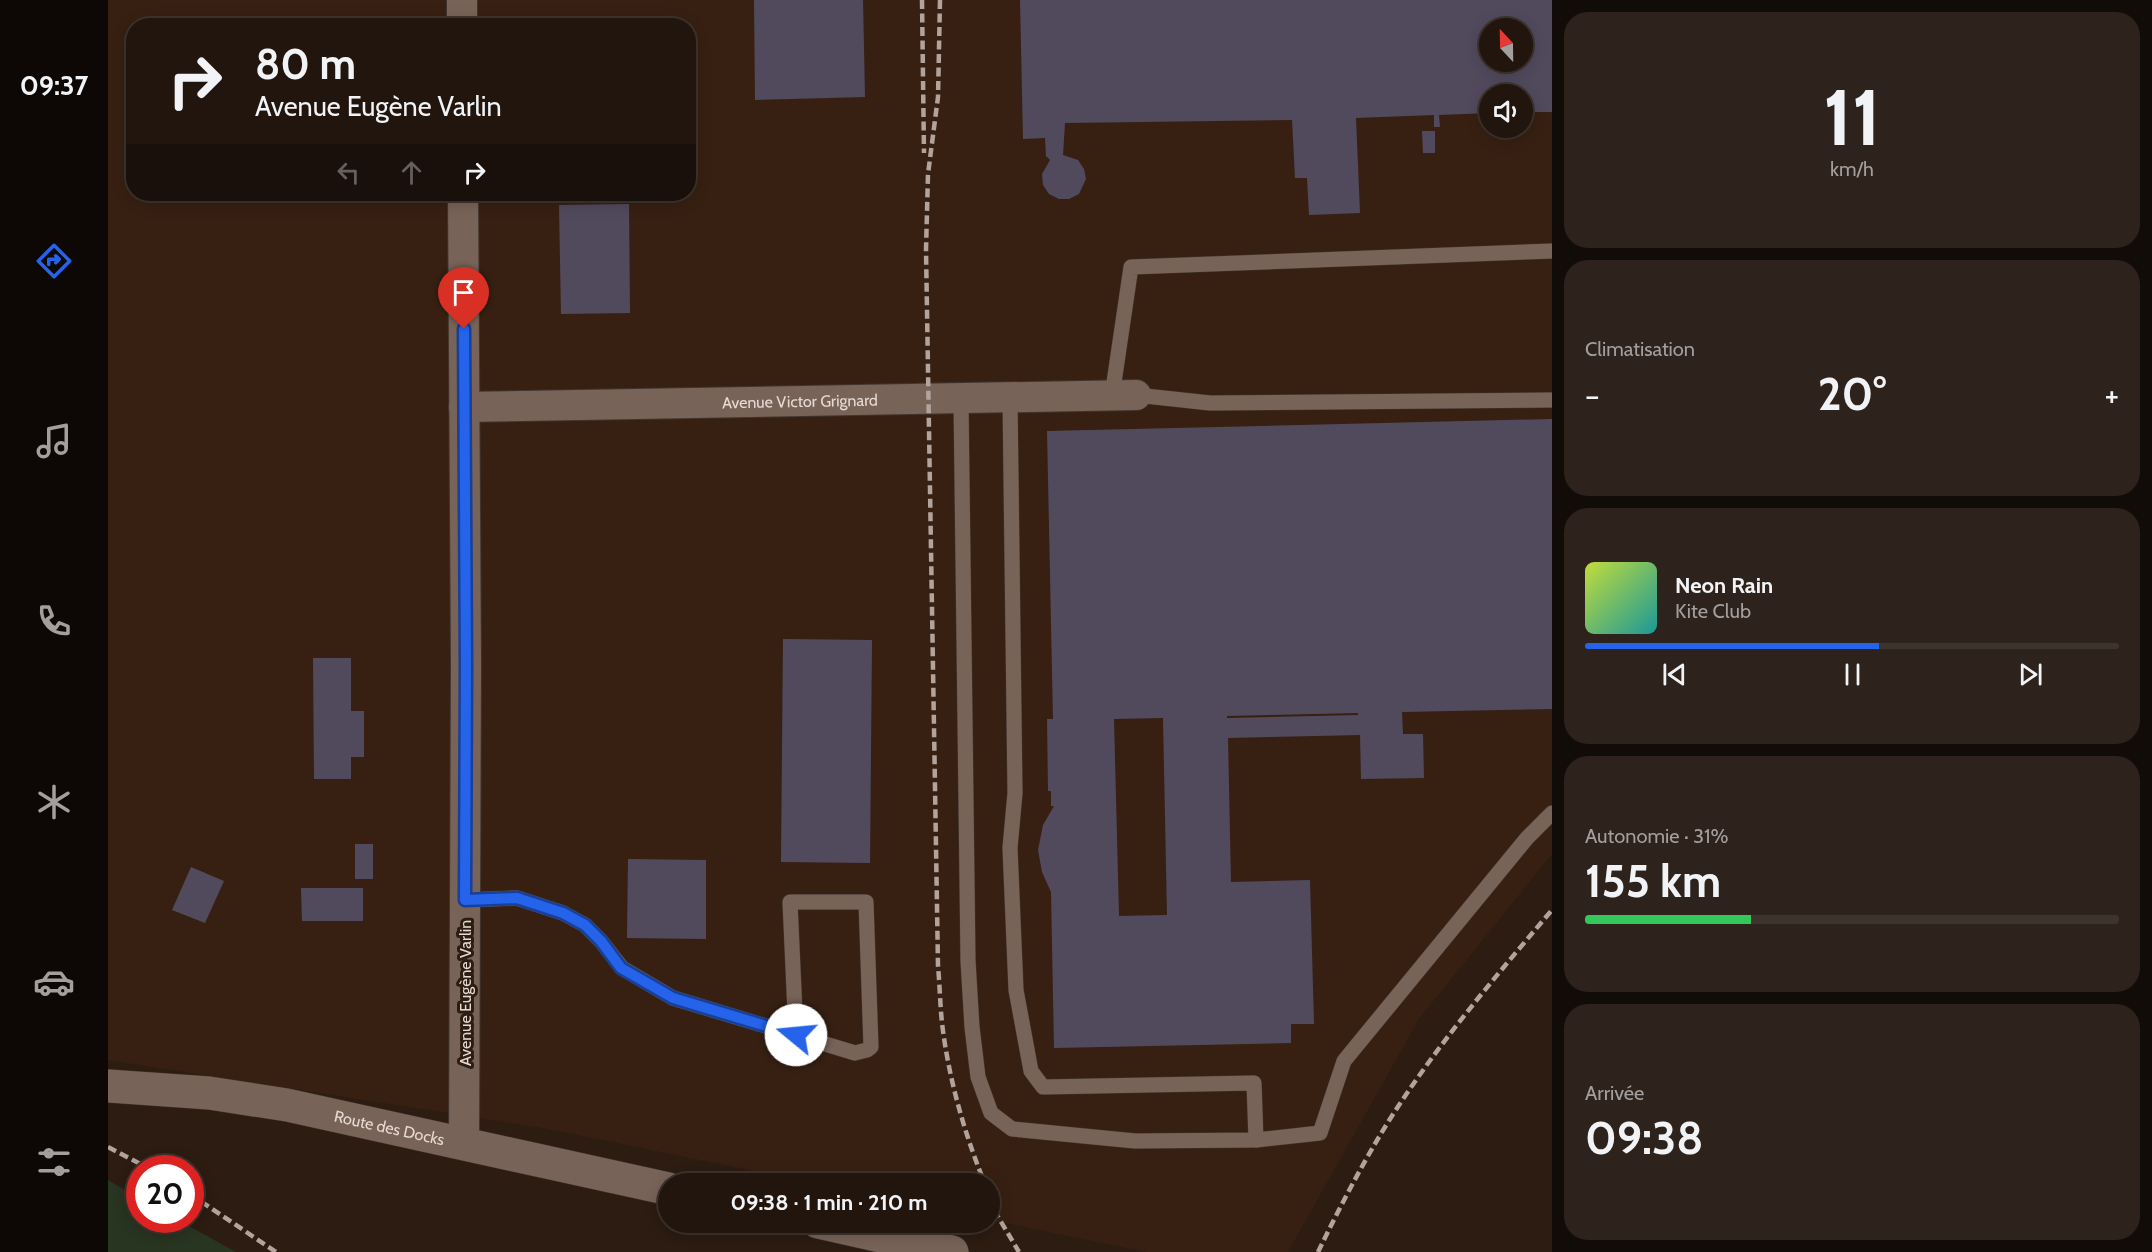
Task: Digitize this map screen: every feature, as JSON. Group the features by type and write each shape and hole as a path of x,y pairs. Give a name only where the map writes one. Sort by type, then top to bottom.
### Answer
{"street":[{"path":"462,0 462,18"},
{"name":"Avenue Eugène Varlin","path":"463,201 466,653 464,1144"},
{"name":"Avenue Victor Grignard","path":"464,407 1124,395"},
{"name":"Route des Docks","path":"108,1086 209,1093 287,1105 658,1188"},
{"path":"867,1233 952,1252"}],"lane":[{"path":"1552,251 1131,267 1124,395 1210,403 1552,400"},
{"path":"1010,398 1015,793 1010,848 1016,990 1031,1071 1043,1087 1254,1083 1256,1140"},
{"path":"961,399 968,961 972,1027 978,1077 991,1113 1011,1129 1135,1141 1256,1140 1320,1133 1344,1061 1527,838 1552,813"},
{"path":"465,900 517,898 563,913 585,925 601,941 621,968 673,998 855,1053 870,1047 866,902 790,902 796,1035"}],"shaded area":[{"path":"108,0 1552,0 1552,854 1419,1019 1288,1252 1146,1252 1000,1222 1000,1173 764,1173 543,1128 108,1060"}],"green space":[{"path":"108,1180 126,1190 126,1233 202,1233 236,1252 108,1252"}],"building":[{"path":"754,0 863,0 865,97 755,100"},
{"path":"1020,0 1552,0 1552,112 1533,112 1533,84 1479,84 1479,113 1439,115 1440,127 1434,127 1434,115 1356,118 1360,213 1309,215 1307,178 1295,178 1292,120 1065,123 1063,155 1078,160 1084,169 1086,179 1079,194 1069,199 1059,199 1049,194 1043,185 1042,174 1050,160 1046,156 1045,138 1023,139"},
{"path":"1422,131 1435,131 1435,153 1423,153"},
{"path":"629,204 630,313 561,314 559,205"},
{"path":"1552,419 1552,709 1402,712 1403,734 1423,734 1424,778 1361,779 1360,735 1228,738 1231,882 1310,880 1314,1024 1291,1024 1291,1043 1054,1048 1051,892 1042,872 1038,850 1043,825 1054,806 1051,806 1051,791 1048,791 1047,719 1053,719 1047,431","holes":["1358,713 1358,715 1227,718 1227,716","1163,718 1167,915 1119,916 1114,719"]},
{"path":"783,639 872,640 870,863 781,862"},
{"path":"313,658 351,658 351,711 364,711 364,757 351,757 351,779 314,779"},
{"path":"355,844 373,844 373,879 355,879"},
{"path":"628,859 706,860 706,939 627,938"},
{"path":"191,867 224,881 205,923 172,910"},
{"path":"301,888 363,888 363,921 302,921"}],"railway":[{"path":"922,0 924,153"},
{"path":"940,0 938,97 928,174 926,250 938,966 942,1023 950,1070 965,1128 981,1173"},
{"path":"1318,1252 1361,1168 1408,1092 1467,1012 1552,910"},
{"path":"108,1147 126,1156"},
{"path":"204,1203 276,1252"},
{"path":"1000,1220 1019,1252"}],"route":[{"path":"464,329 465,900 517,898 563,913 585,925 601,941 621,968 673,998 796,1035"}]}
